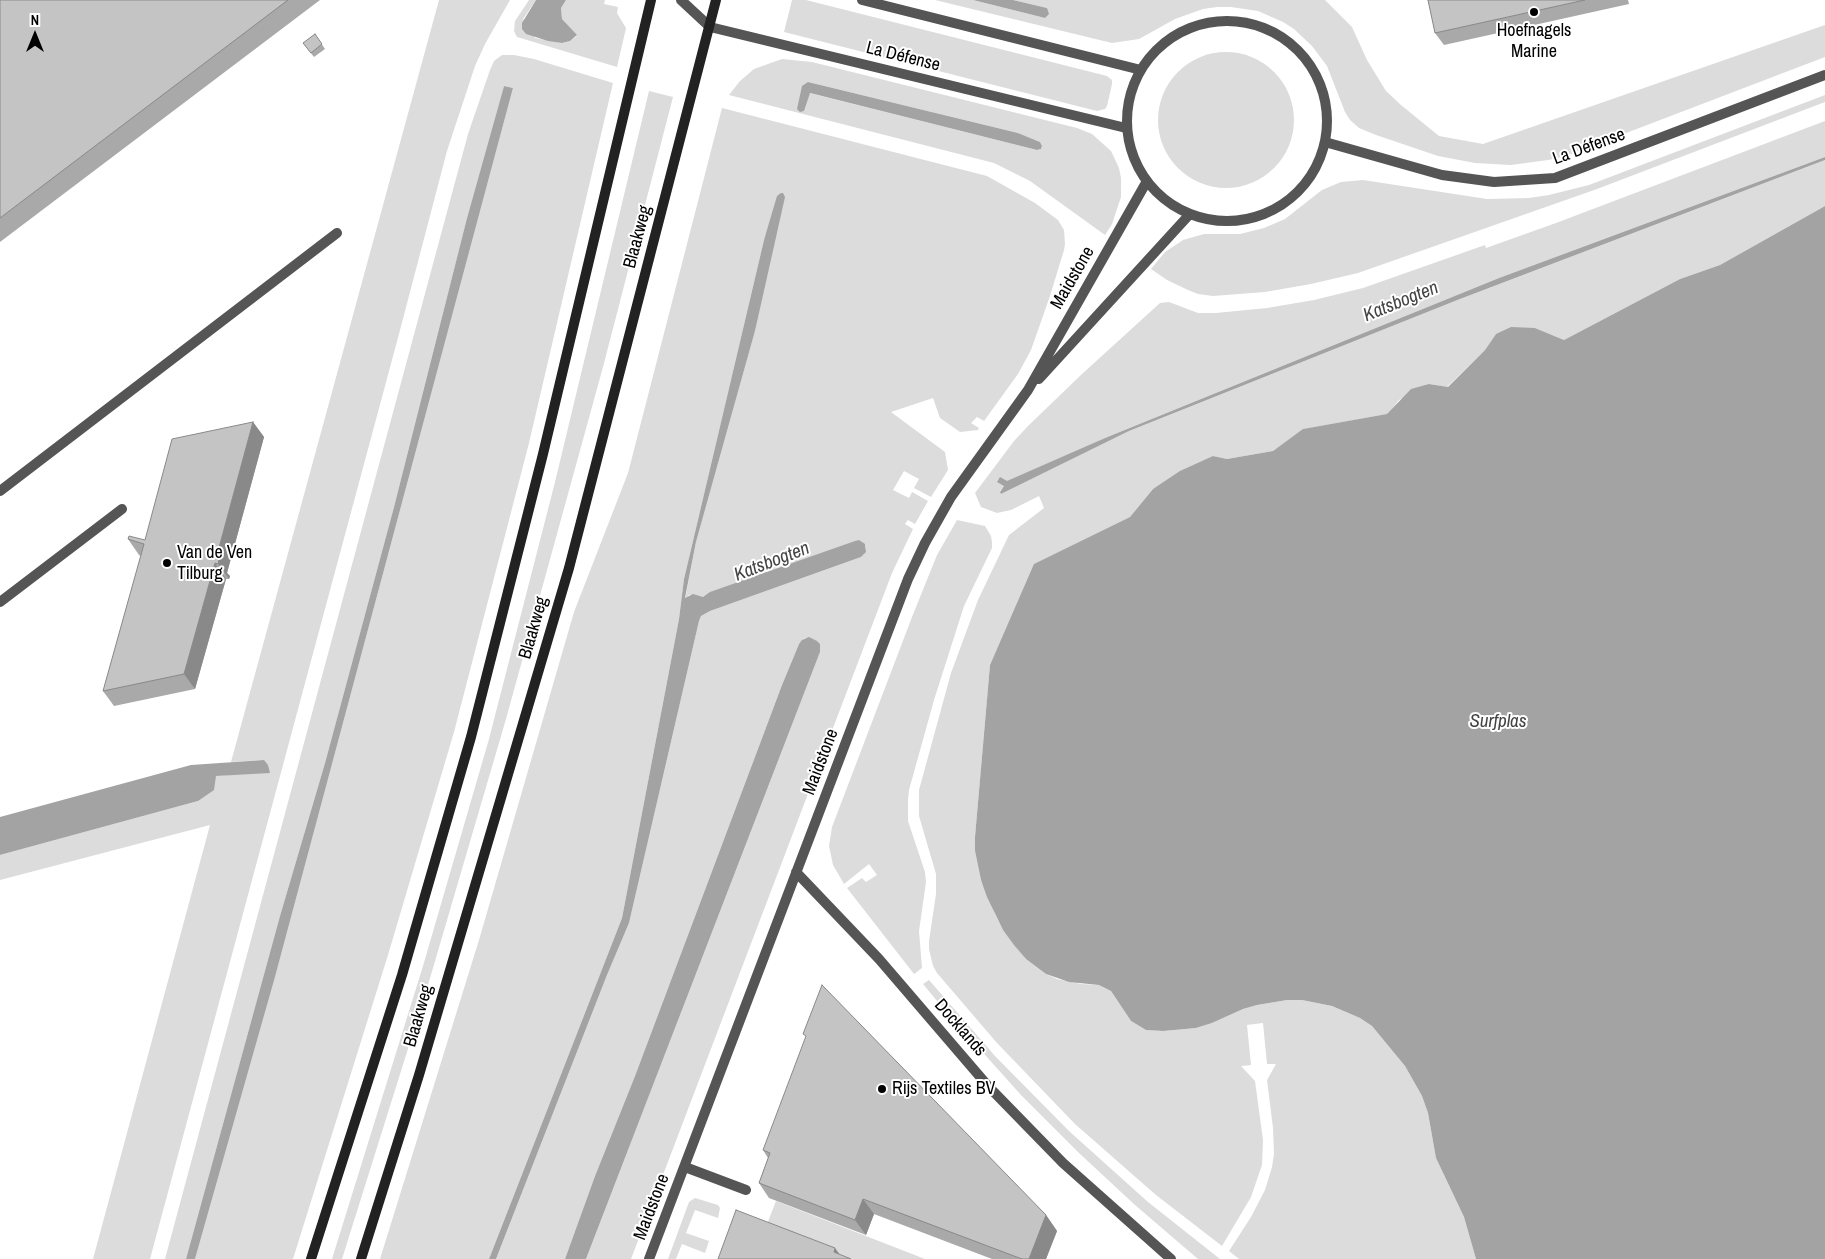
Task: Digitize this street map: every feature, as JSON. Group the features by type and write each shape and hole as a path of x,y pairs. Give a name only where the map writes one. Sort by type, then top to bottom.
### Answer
{"main road":[{"name":"Blaakweg","path":"311,1259 402,975 471,737 543,454 651,0"},
{"name":"Blaakweg","path":"361,1259 419,1075 569,568 716,0"}],"street":[{"name":"La Défense","path":"681,0 710,26 1126,128"},
{"path":"862,0 1141,70"},
{"path":"1236,22 1264,29 1288,42 1308,62 1321,87 1327,114 1325,142 1312,175 1289,201 1258,217 1223,222 1189,215 1143,177 1131,154 1126,128 1129,98 1141,70 1159,48 1182,32 1208,23 1236,22"},
{"name":"La Défense","path":"1325,142 1442,174 1494,182 1555,178 1825,75"},
{"name":"Maidstone","path":"650,1259 908,579 925,543 951,497 1028,390 1147,181"},
{"name":"Maidstone","path":"1028,390 1189,215"},
{"path":"0,491 337,233"},
{"path":"0,602 122,509"},
{"name":"Docklands","path":"796,872 879,959 995,1093 1063,1162 1171,1259"},
{"name":"Maidstone","path":"684,1167 746,1190"}],"shaded area":[{"path":"439,0 510,0 475,66 447,151 150,1259 93,1259 210,825 0,880 0,855 198,801 216,776 227,775 264,760 231,762"},
{"path":"529,0 536,0 523,19 535,38 562,43 570,41 577,36 562,19 561,8 566,0 605,0 604,4 618,7 617,13 626,28 617,67 517,37 514,31 515,21"},
{"path":"792,0 806,0 1107,76 1112,80 1112,84 1107,106 1105,109 1097,111 784,32"},
{"path":"935,0 973,0 1045,18 1047,8 1013,0 1325,0 1352,27 1367,60 1386,91 1401,105 1439,136 1483,144 1825,25 1825,57 1566,156 1511,165 1475,163 1438,156 1359,128 1350,120 1345,112 1327,66 1312,46 1294,29 1258,11 1231,7 1203,9 1175,19 1139,39 1112,43"},
{"path":"1226,52 1252,57 1264,63 1274,72 1283,82 1289,94 1294,120 1289,146 1283,158 1274,168 1264,177 1252,183 1226,188 1200,183 1188,177 1178,168 1169,158 1163,146 1158,120 1163,94 1169,82 1178,72 1188,63 1200,57"},
{"path":"502,55 534,59 613,83 529,443 454,732 388,955 293,1259 195,1259 275,977 513,88 504,86 467,218 394,507 325,763 280,916 186,1259 165,1259 468,134 490,70 494,61"},
{"path":"782,59 812,62 1077,128 1092,134 1111,151 1119,168 1121,197 1112,224 1105,235 1030,181 994,163 729,95 740,81 754,69","holes":["808,82 1018,133 1040,142 1041,149 1037,150 809,93 802,112"]},
{"path":"649,91 673,97 603,367 506,719 428,985 342,1259 332,1259 423,966 489,739 555,482"},
{"path":"1825,95 1825,102 1597,189 1358,273 1265,292 1213,296 1198,294 1188,290 1167,280 1151,269 1165,252 1183,240 1204,234 1240,234 1264,228 1285,219 1322,190 1341,182 1363,180 1487,199 1529,198 1549,195 1589,185"},
{"path":"722,108 987,176 1035,203 1058,220 1064,230 1064,250 1031,350 1018,374 984,421 977,417 971,423 979,428 978,430 960,432 940,418 933,398 891,412 945,452 948,470 931,497 914,488 919,479 904,471 893,490 909,498 912,492 928,501 915,524 908,520 905,524 913,529 892,573 631,1259 586,1259 820,652 820,648 805,638 799,644 782,685 565,1259 496,1259 629,923 701,616 710,611 861,557 866,548 865,544 703,597 689,595 685,600 696,542 755,331 784,195 764,240 684,579 679,619 622,918 489,1259 380,1259 479,940 574,612 628,473"},
{"path":"1825,121 1825,157 1499,278 1105,438 1007,482 998,482 1005,485 1000,491 1001,494 1129,431 1460,299 1825,160 1825,206 1720,265 1680,279 1564,340 1535,328 1496,334 1485,350 1447,387 1429,384 1399,400 1388,414 1304,429 1273,451 1227,459 1213,456 1153,489 1130,517 1035,564 990,665 975,851 981,880 1003,930 1026,959 1046,974 1057,979 1081,984 1099,985 1111,991 1131,1021 1146,1030 1163,1031 1196,1028 1243,1009 1287,1000 1302,1000 1332,1006 1360,1018 1372,1026 1405,1066 1422,1096 1428,1113 1436,1158 1464,1217 1476,1259 1239,1259 1229,1251 1251,1217 1265,1190 1274,1154 1267,1080 1276,1064 1267,1064 1263,1023 1247,1025 1251,1065 1241,1066 1255,1081 1263,1140 1262,1165 1251,1197 1222,1246 1156,1195 1075,1124 997,1043 933,966 929,941 936,894 936,874 919,816 919,790 951,673 978,600 1009,535 1044,508 1039,496 1011,510 997,513 981,507 975,493 1014,441 1028,426 1160,303 1169,302 1198,313 1216,313 1267,308 1314,300 1363,288 1485,245 1486,248 1556,223"},
{"path":"957,520 985,526 991,536 992,548 964,606 934,700 909,790 908,821 925,872 926,882 919,931 922,968 914,974 847,888 862,878 866,882 877,875 869,864 844,884 833,865 829,846 832,827 912,617 937,555"},
{"path":"929,980 995,1056 1069,1131 1148,1202 1220,1259 1198,1259 1135,1205 1079,1153 1021,1095 942,1007 923,984"},
{"path":"695,1198 718,1205 720,1208 718,1218 695,1210 686,1233 709,1241 705,1253 682,1244 676,1259 668,1259 689,1202"},
{"path":"776,1201 925,1259 835,1259 764,1232"}],"water":[{"path":"536,0 566,0 561,8 562,19 577,35 570,41 562,43 526,34 522,29 522,23"},
{"path":"973,0 1013,0 1047,8 1049,14 1045,18"},
{"path":"808,82 1018,133 1040,142 1042,146 1041,149 1037,150 810,93 804,111 800,112 797,109 802,86"},
{"path":"504,86 513,88 275,977 195,1259 186,1259 280,916 325,763 394,507 467,218"},
{"path":"1825,157 1825,160 1460,299 1129,431 1001,494 1000,492 1004,486 997,482 1000,477 1007,481 1105,438 1499,278"},
{"path":"781,193 785,197 755,331 696,542 685,598 693,594 703,597 710,592 855,541 859,540 865,544 866,552 861,557 710,611 701,616 629,923 496,1259 489,1259 622,918 679,619 684,579 764,240 777,196"},
{"name":"Surfplas","path":"1825,206 1825,1259 1476,1259 1464,1217 1436,1158 1428,1113 1422,1096 1405,1066 1372,1026 1360,1018 1332,1006 1302,1000 1287,1000 1243,1009 1196,1028 1163,1031 1146,1030 1131,1021 1111,991 1099,985 1069,982 1046,974 1026,959 1014,945 1003,930 987,897 981,880 975,851 990,665 1034,564 1130,517 1153,489 1180,471 1213,456 1227,459 1273,451 1303,429 1387,414 1411,389 1429,384 1448,387 1485,350 1496,334 1511,327 1535,328 1564,340 1680,279 1720,265"},
{"path":"809,637 820,644 820,652 586,1259 565,1259 782,685 799,644 802,640"},
{"path":"264,760 268,765 270,773 216,776 214,790 198,801 0,855 0,817 191,765"}],"building":[{"path":"0,0 288,0 0,218"},
{"path":"1428,0 1585,0 1435,33"},
{"path":"315,34 322,44 311,53 303,43"},
{"path":"253,422 216,559 219,560 218,564 215,563 184,674 103,691 144,544 128,539 129,536 145,540 172,439"},
{"path":"822,985 1046,1215 1029,1259 1022,1259 863,1199 855,1220 759,1183 770,1153 763,1150 806,1036 803,1034"},
{"path":"736,1210 835,1248 834,1252 851,1259 718,1259"}],"place":[{"name":"Hoefnagels Marine","path":"1534,12"},
{"name":"Van de Ven Tilburg","path":"167,563"},
{"name":"Rijs Textiles BV","path":"882,1089"}],"water label":[{"name":"Katsbogten","path":"1401,302"},
{"name":"Katsbogten","path":"772,562"}]}
